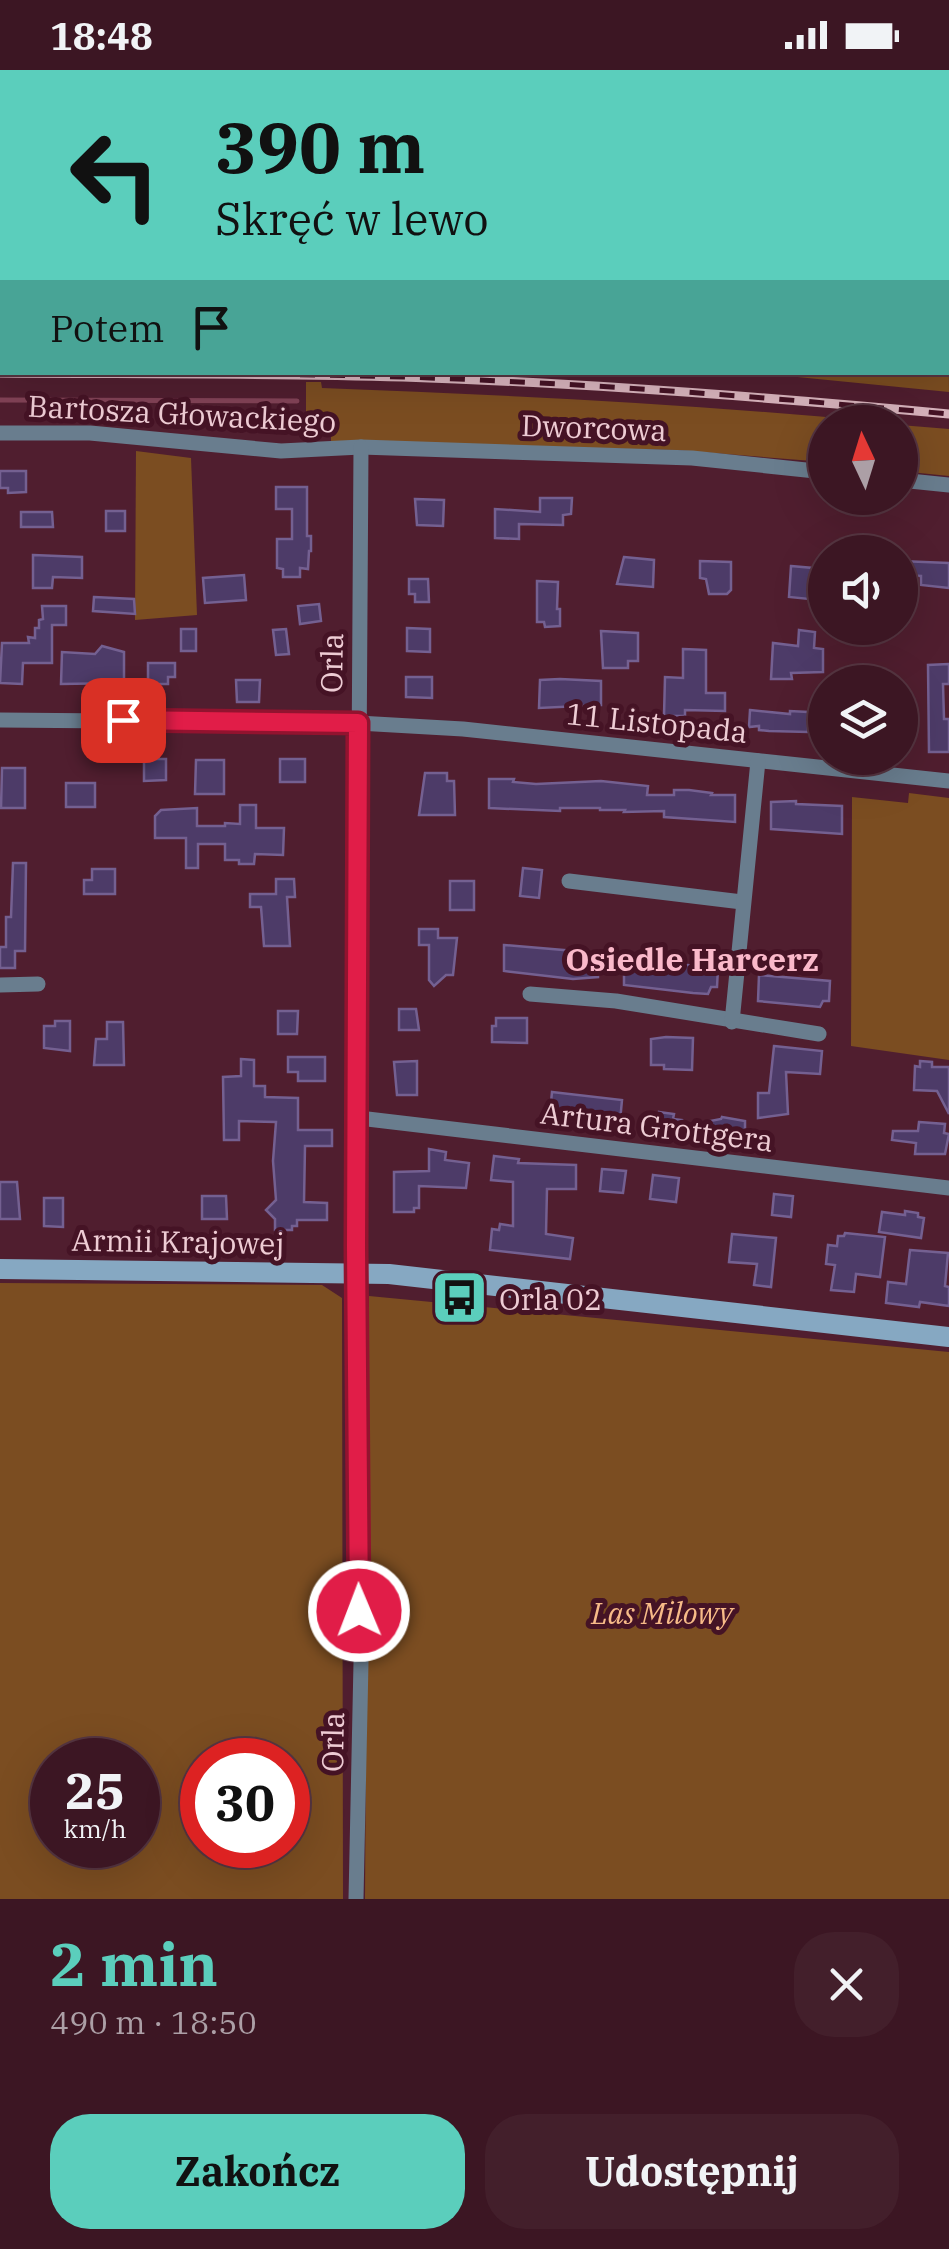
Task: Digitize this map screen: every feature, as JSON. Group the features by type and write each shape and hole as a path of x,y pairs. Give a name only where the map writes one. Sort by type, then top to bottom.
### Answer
{"street":[{"name":"Bartosza Głowackiego","path":"0,433 90,432 281,451 362,447"},
{"name":"Dworcowa","path":"362,447 692,458 808,470"},
{"name":"Orla","path":"356,1899 361,1662 356,1274 362,447"},
{"path":"918,481 949,484"},
{"name":"11 Listopada","path":"0,720 358,723 463,729 949,781"},
{"path":"732,1022 758,761"},
{"path":"569,882 742,902"},
{"path":"0,984 38,984"},
{"path":"530,994 616,1001 819,1034"},
{"name":"Artura Grottgera","path":"358,1118 949,1188"},
{"name":"Armii Krajowej","path":"0,1269 356,1274 434,1279 949,1337"}],"green space":[{"path":"777,375 949,375 949,392"},
{"path":"306,382 321,382 322,388 808,416 808,461 675,450 331,443 331,433 306,416"},
{"path":"918,426 949,429 949,476 918,473"},
{"path":"136,451 191,458 197,615 135,620"},
{"path":"909,793 949,798 949,1060 851,1046 852,797 908,803"},
{"path":"0,1283 322,1285 342,1298 343,1899 0,1899"},
{"name":"Las Milowy","path":"369,1296 949,1352 949,1899 365,1899"}],"building":[{"path":"0,471 26,471 26,492 8,493 8,488 0,488"},
{"path":"276,487 307,487 307,536 311,536 311,551 308,569 300,568 300,577 283,577 283,569 277,568 277,539 292,539 292,509 276,509"},
{"path":"540,498 572,498 571,514 563,515 563,525 519,524 519,539 495,538 495,509 540,512"},
{"path":"415,499 444,500 443,526 417,525"},
{"path":"106,511 125,511 125,531 106,531"},
{"path":"21,512 52,512 53,527 21,527"},
{"path":"33,555 82,557 82,578 53,577 52,588 33,588"},
{"path":"624,557 654,560 653,587 617,584"},
{"path":"700,561 731,562 731,590 727,594 709,594 706,579 700,578"},
{"path":"918,562 949,563 949,588 921,585"},
{"path":"791,566 808,568 808,599 789,597"},
{"path":"244,575 246,600 205,603 203,578"},
{"path":"409,579 428,579 429,602 415,602 415,594 409,594"},
{"path":"537,581 558,582 560,626 545,627 544,622 537,622"},
{"path":"94,597 134,599 135,614 93,611"},
{"path":"319,604 321,621 300,624 298,606"},
{"path":"42,606 66,606 66,625 52,625 52,663 23,663 22,684 0,683 2,643 29,643 28,637 35,638 35,628 43,619"},
{"path":"407,628 430,629 430,652 407,651"},
{"path":"181,629 196,629 196,651 181,651"},
{"path":"286,629 289,654 276,655 273,630"},
{"path":"799,630 808,631 808,645 823,649 823,665 808,665 808,672 791,673 792,679 771,679 773,643 798,646"},
{"path":"601,631 638,633 638,661 628,661 628,668 603,668"},
{"path":"102,646 124,652 124,683 61,684 62,652 95,654"},
{"path":"683,649 706,650 706,693 725,693 725,711 685,710 685,716 664,716 665,677 683,678"},
{"path":"148,663 175,663 175,677 168,677 168,684 148,684"},
{"path":"949,664 949,684 943,684 949,752 929,752 928,665"},
{"path":"406,677 432,677 432,698 406,697"},
{"path":"236,680 260,680 259,702 237,702"},
{"path":"540,680 601,681 601,705 539,708"},
{"path":"750,710 808,712 808,732 749,727"},
{"path":"144,759 166,759 166,780 144,781"},
{"path":"280,759 305,759 305,782 280,782"},
{"path":"196,760 224,760 224,794 195,794"},
{"path":"2,768 25,768 25,808 1,808"},
{"path":"425,773 447,773 447,781 454,781 455,815 419,815"},
{"path":"489,779 536,784 601,781 648,786 647,795 674,795 674,790 689,790 735,795 735,822 664,817 664,811 489,808"},
{"path":"66,783 95,783 95,807 66,807"},
{"path":"771,802 842,806 842,834 771,829"},
{"path":"240,805 256,805 256,828 284,828 283,855 255,854 254,864 239,864 239,860 225,860 225,844 198,844 198,868 186,868 186,838 155,838 155,816 161,810 197,808 197,826 225,826 240,824"},
{"path":"13,863 26,863 25,951 15,951 15,968 0,968 0,947 6,947 6,917 11,917"},
{"path":"523,868 542,870 539,898 520,896"},
{"path":"92,869 115,869 115,894 84,894 84,880 92,880"},
{"path":"276,879 294,879 295,897 287,897 290,946 264,946 261,907 250,907 250,894 276,894"},
{"path":"450,881 474,881 474,910 450,910"},
{"path":"419,929 438,929 438,938 457,938 453,975 446,975 434,986 429,980 429,945 419,945"},
{"path":"504,945 598,953 598,977 573,979 504,971"},
{"path":"624,959 718,968 717,987 711,987 708,994 624,985"},
{"path":"759,975 830,981 829,1001 823,1001 820,1007 758,1001"},
{"path":"399,1009 416,1009 419,1030 399,1030"},
{"path":"278,1011 298,1011 297,1034 278,1034"},
{"path":"496,1018 527,1018 527,1043 492,1042"},
{"path":"55,1021 70,1021 70,1051 44,1048 44,1026 55,1026"},
{"path":"107,1022 123,1022 124,1065 94,1065 96,1039 107,1039"},
{"path":"693,1038 692,1070 651,1065 651,1039"},
{"path":"774,1046 822,1051 820,1074 786,1072 788,1114 758,1118 758,1093 769,1093"},
{"path":"288,1057 325,1057 325,1081 298,1081 298,1072 288,1072"},
{"path":"241,1059 254,1060 254,1086 265,1086 265,1097 298,1098 298,1130 332,1130 332,1146 305,1146 304,1202 327,1203 327,1220 297,1220 292,1230 275,1230 275,1219 266,1210 276,1200 276,1122 239,1121 239,1140 224,1140 223,1077 241,1076"},
{"path":"417,1061 417,1095 397,1095 394,1062"},
{"path":"920,1061 932,1062 932,1067 949,1067 949,1114 937,1091 914,1090 915,1066 920,1067"},
{"path":"552,1092 622,1100 620,1121 550,1113"},
{"path":"659,1112 674,1114 673,1119 682,1120 680,1135 657,1132"},
{"path":"722,1117 745,1121 745,1138 732,1137 731,1141 704,1134 705,1122"},
{"path":"919,1122 945,1124 944,1133 949,1134 945,1154 915,1154 916,1143 892,1140 893,1131 918,1131"},
{"path":"429,1149 446,1152 445,1160 469,1163 466,1188 419,1186 419,1208 414,1208 414,1212 394,1212 394,1172 429,1171"},
{"path":"494,1156 519,1159 518,1163 576,1165 576,1189 547,1189 546,1234 573,1238 570,1259 490,1250 492,1229 499,1230 500,1224 513,1226 513,1182 491,1180"},
{"path":"602,1169 626,1171 623,1193 600,1191"},
{"path":"653,1175 679,1178 676,1202 650,1199"},
{"path":"0,1182 17,1182 20,1219 0,1219"},
{"path":"774,1194 793,1196 791,1217 772,1215"},
{"path":"202,1196 226,1196 227,1219 202,1219"},
{"path":"44,1198 63,1198 63,1227 44,1226"},
{"path":"905,1211 924,1218 921,1238 879,1232 882,1212 905,1215"},
{"path":"845,1233 885,1237 880,1277 856,1274 854,1292 831,1290 835,1265 826,1264 828,1245 837,1246 838,1236"},
{"path":"732,1234 776,1238 771,1287 754,1285 757,1264 729,1262"},
{"path":"910,1250 948,1253 945,1286 949,1287 949,1306 886,1303 888,1282 906,1284"}],"waterway":[{"path":"0,400 297,401"}],"railway":[{"path":"302,375 676,391 949,414"}],"place":[{"name":"Orla 02","path":"460,1298"}],"district":[{"name":"Osiedle Harcerz","path":"692,959"}],"route":[{"path":"123,720 358,723 359,1611"}]}
